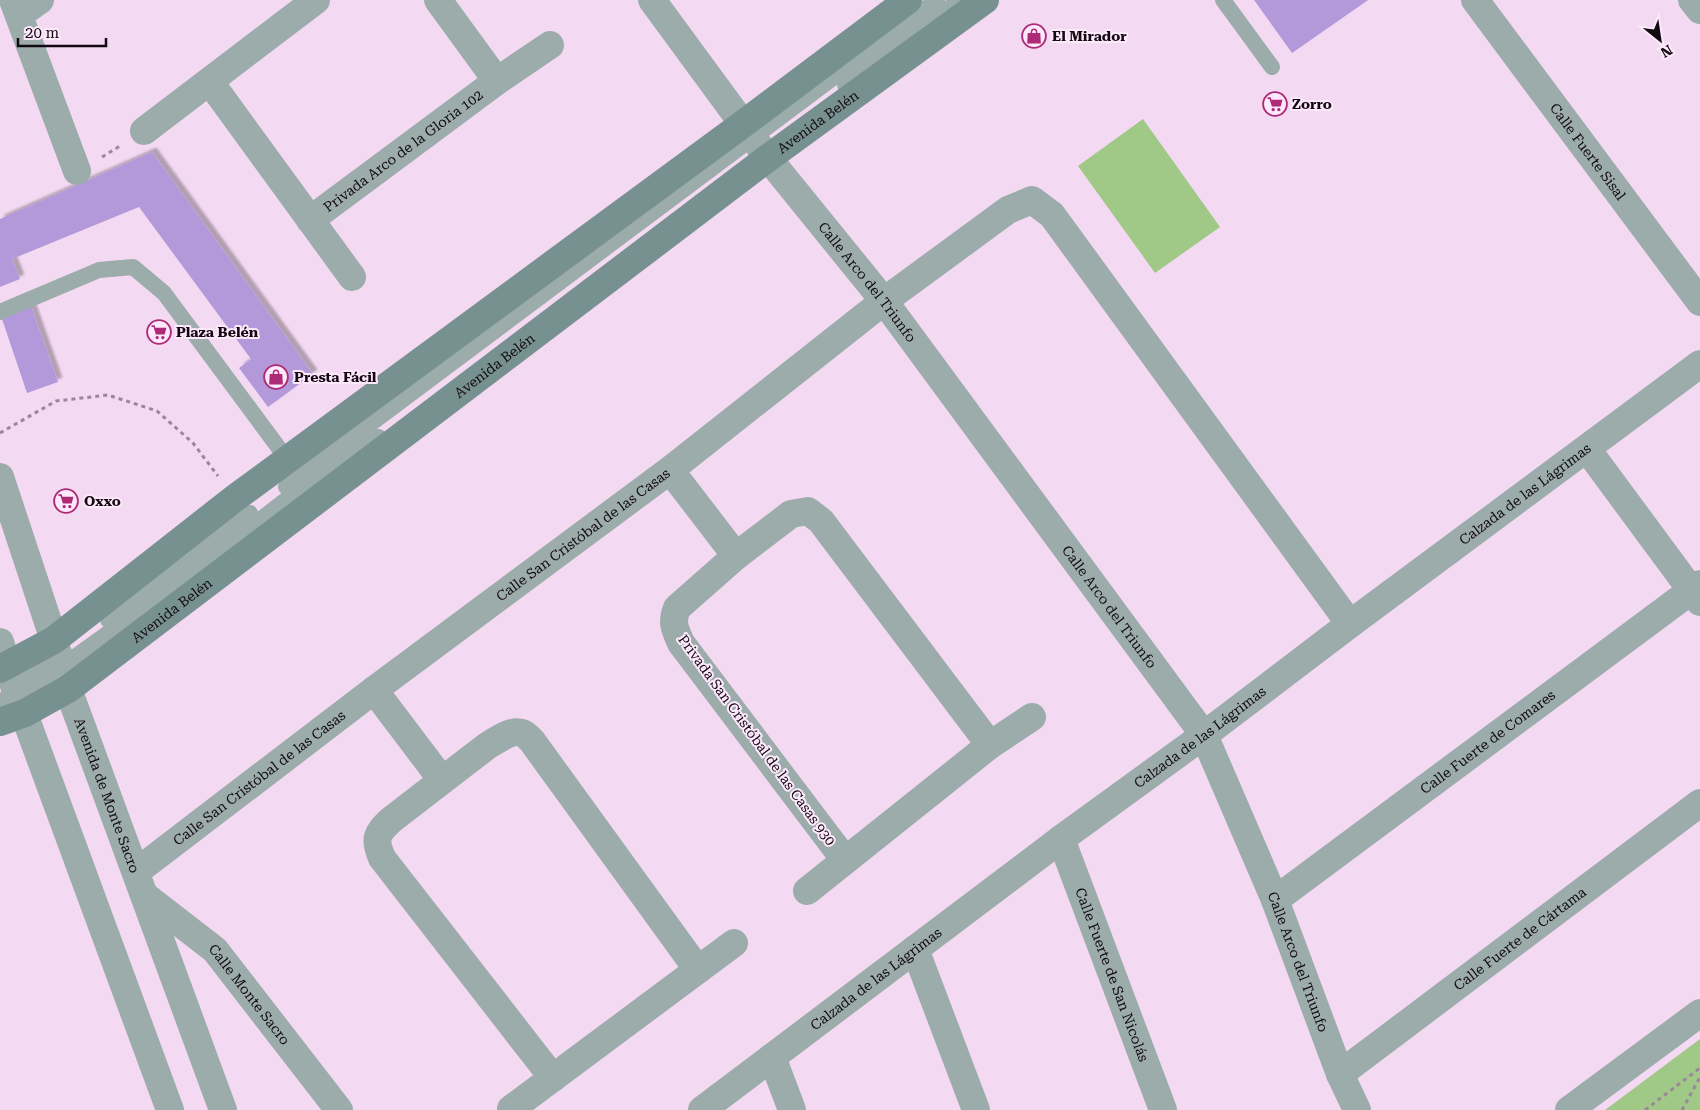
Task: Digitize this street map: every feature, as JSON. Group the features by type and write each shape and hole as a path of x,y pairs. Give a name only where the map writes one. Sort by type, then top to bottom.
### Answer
{"main road":[{"name":"Avenida Belén","path":"8,681 60,663 756,141 908,0"},
{"name":"Avenida Belén","path":"8,681 60,663 235,498 287,459 756,141 985,0"},
{"name":"Avenida Belén","path":"0,722 8,681"}],"street":[{"path":"144,131 316,0"},
{"name":"Privada Arco de la Gloria 102","path":"438,0 497,81"},
{"name":"Calle Arco del Triunfo","path":"652,0 756,141 884,301 1204,735 1275,900 1340,1074 1357,1110"},
{"name":"Calle Fuerte Sisal","path":"1475,0 1700,302"},
{"path":"1692,0 1700,10"},
{"path":"24,5 78,171"},
{"name":"Privada Arco de la Gloria 102","path":"310,220 497,81 550,45"},
{"name":"Privada Arco de la Gloria 102","path":"210,82 352,277"},
{"name":"Calle San Cristóbal de las Casas","path":"140,884 374,690 670,470 884,301 1008,210 1032,200 1052,215 1350,624"},
{"name":"Calzada de las Lágrimas","path":"702,1110 1060,839 1204,735 1700,364"},
{"path":"1587,449 1697,592"},
{"path":"670,470 736,556"},
{"name":"Avenida de Monte Sacro","path":"0,477 60,663 223,1110"},
{"name":"Privada San Cristóbal de las Casas 930","path":"845,860 681,643 674,626 674,616 677,608 736,556 791,514 808,511 821,521 990,745"},
{"name":"Calle Fuerte de Comares","path":"1275,900 1697,592"},
{"path":"8,681 170,1110"},
{"path":"374,690 442,780"},
{"name":"Privada San Cristóbal de las Casas 930","path":"807,891 990,745 1032,717"},
{"path":"553,1078 382,858 376,844 381,829 442,780 500,738 516,732 523,733 546,759 698,970"},
{"name":"Calle Fuerte de Cártama","path":"1340,1074 1700,803"},
{"name":"Calle Fuerte de San Nicolás","path":"1060,839 1163,1110"},
{"name":"Calle Monte Sacro","path":"140,884 215,950 338,1110"},
{"path":"511,1109 734,943"},
{"path":"915,949 976,1110"},
{"path":"1569,1110 1700,1013"},
{"path":"772,1057 792,1110"}],"lane":[{"path":"756,141 937,0"},
{"path":"756,141 960,0"},
{"path":"1223,0 1272,67"},
{"path":"0,312 99,270 133,267 164,293 287,459"}],"path":[{"path":"78,171 144,131"},
{"path":"0,433 56,401 108,395 157,411 194,444 235,498"},
{"path":"1645,1110 1700,1068"},
{"path":"1682,1110 1700,1077"}],"green space":[{"path":"1143,119 1220,227 1155,273 1078,166"},
{"path":"1700,1039 1700,1110 1605,1110"}],"building":[{"path":"1254,0 1368,0 1292,53"},
{"path":"152,152 313,374 268,407 239,368 251,359 139,207 12,259 20,279 0,287 0,219"},
{"path":"31,306 58,382 27,393 1,316"}],"place":[{"name":"El Mirador","path":"1034,36"},
{"name":"Zorro","path":"1275,104"},
{"name":"Plaza Belén","path":"159,332"},
{"name":"Presta Fácil","path":"276,377"},
{"name":"Oxxo","path":"66,501"}]}
